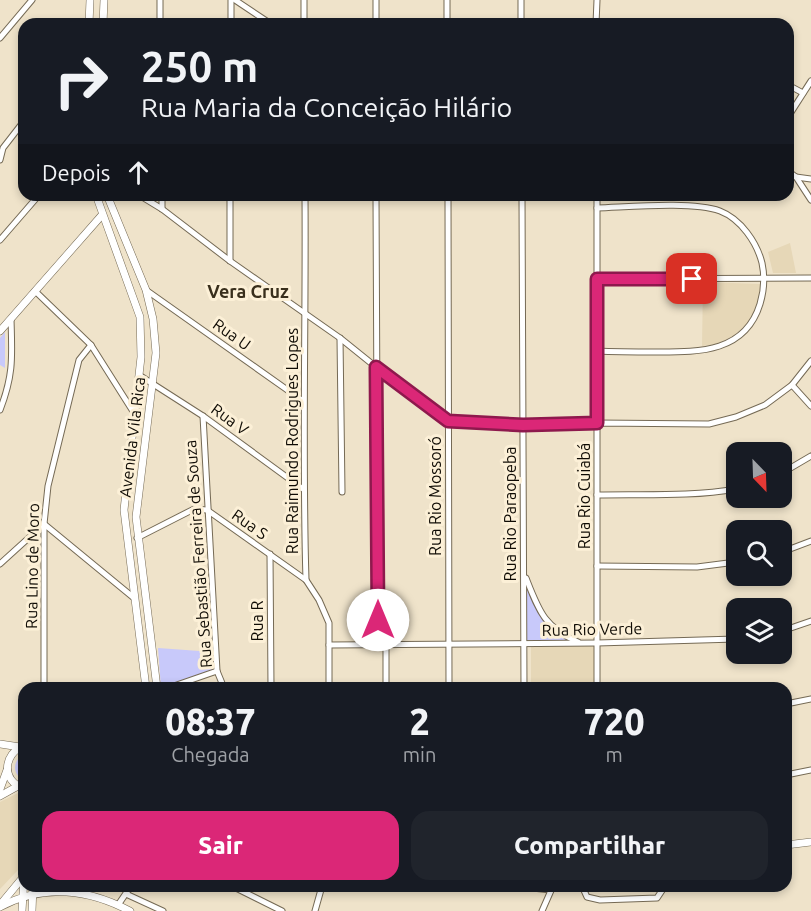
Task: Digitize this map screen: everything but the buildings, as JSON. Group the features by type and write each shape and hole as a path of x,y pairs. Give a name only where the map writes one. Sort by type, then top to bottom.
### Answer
{"street":[{"path":"0,38 32,0"},
{"path":"89,18 90,0"},
{"path":"103,18 104,0"},
{"path":"160,0 160,18"},
{"path":"232,18 233,0 262,18"},
{"path":"304,0 304,18"},
{"path":"376,0 376,18"},
{"path":"447,0 447,18"},
{"path":"521,0 521,18"},
{"path":"597,0 597,18"},
{"path":"794,107 811,81"},
{"path":"794,88 803,93"},
{"path":"0,159 1,147 18,128"},
{"path":"796,177 811,179"},
{"path":"796,177 811,200"},
{"path":"0,240 34,201"},
{"name":"Avenida Vila Rica","path":"98,201 140,317 139,375 124,510 145,682"},
{"name":"Avenida Vila Rica","path":"109,201 146,290 153,319 156,353 135,517 156,682"},
{"path":"149,201 306,316 340,338 448,421 523,425 709,424 736,417 765,405 792,385 811,361"},
{"path":"162,201 162,209"},
{"path":"230,201 230,261"},
{"name":"Rua Raimundo Rodrigues Lopes","path":"305,201 303,489 306,580"},
{"path":"376,201 378,643"},
{"name":"Rua Rio Mossoró","path":"448,201 449,682"},
{"name":"Rua Rio Paraopeba","path":"522,201 524,682"},
{"name":"Rua Rio Cuiabá","path":"597,201 597,682"},
{"path":"597,208 682,206 721,212 737,222 758,248 764,279 763,294 749,326 734,339 717,347 699,352 597,351"},
{"path":"0,331 102,214"},
{"path":"597,279 811,278"},
{"name":"Rua U","path":"146,290 303,401"},
{"path":"35,291 91,345 135,414"},
{"path":"0,410 9,385 12,367 11,319"},
{"path":"340,338 342,492"},
{"name":"Rua Lino de Moro","path":"44,682 44,524 48,486 79,360 91,345"},
{"name":"Rua V","path":"139,375 203,416 303,489"},
{"path":"792,385 811,406"},
{"name":"Rua Sebastião Ferreira de Souza","path":"203,416 217,671 222,682"},
{"path":"792,467 811,456"},
{"path":"597,495 697,494 726,490"},
{"name":"Rua S","path":"137,538 194,509 207,510 306,580 319,600 329,623 329,682"},
{"path":"0,564 44,524 134,598"},
{"path":"792,548 811,541"},
{"name":"Rua R","path":"270,554 271,682"},
{"path":"597,566 696,567 726,563"},
{"path":"525,575 536,605 548,623 556,631 580,643"},
{"path":"792,628 811,621"},
{"name":"Rua Rio Verde","path":"329,645 597,643 726,639"},
{"path":"386,643 386,682"},
{"path":"192,682 217,671"},
{"path":"792,703 811,699"},
{"path":"0,744 18,746"},
{"path":"0,789 7,770 8,759 18,750"},
{"path":"0,753 8,759"},
{"path":"7,770 11,779 18,785"},
{"path":"792,774 811,770"},
{"path":"0,796 18,789"},
{"path":"792,844 811,842"},
{"path":"0,906 18,884"},
{"path":"22,892 22,911"},
{"path":"0,906 30,892"},
{"path":"32,911 33,892"},
{"path":"84,892 130,911"},
{"path":"244,892 282,911"},
{"path":"315,911 320,892"},
{"path":"542,911 550,892"},
{"path":"585,892 587,897 600,900 657,898 661,892"},
{"path":"118,905 126,894 163,911"}],"shaded area":[{"path":"790,243 796,273 773,273 768,252"},
{"path":"703,282 760,284 760,294 747,324 732,337 716,344 702,346"},
{"path":"5,332 5,368 0,365 0,338"},
{"path":"526,585 542,617 568,640 525,640"},
{"path":"594,646 595,682 531,682 531,647"},
{"path":"158,648 213,652 215,670 179,682 161,682"},
{"path":"18,759 18,776 15,768"},
{"path":"18,793 18,870 0,889 0,802"}],"district":[{"name":"Vera Cruz","path":"248,292"}],"route":[{"path":"378,620 376,367 448,421 523,425 597,423 597,279 692,279"}]}
